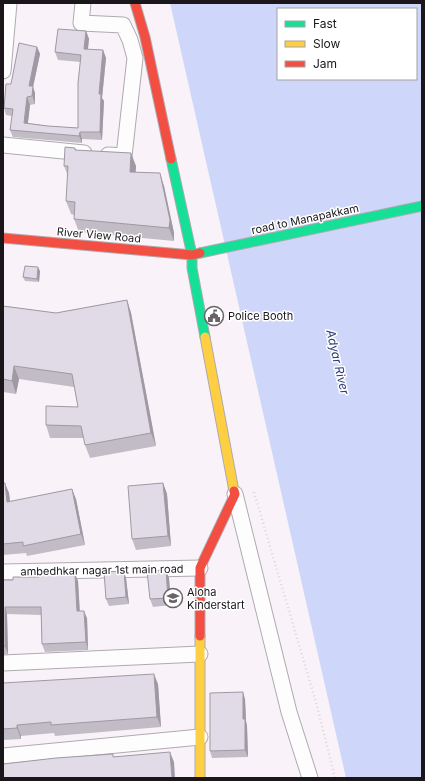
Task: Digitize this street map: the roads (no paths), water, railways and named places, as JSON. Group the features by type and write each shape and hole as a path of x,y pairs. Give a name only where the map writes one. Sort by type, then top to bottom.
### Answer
{"street":[{"path":"3,71 9,3"},
{"path":"3,146 124,156 135,58 130,40 123,25 81,23 83,3"},
{"path":"135,3 145,37 192,255 192,268 235,494 289,712 310,778"},
{"name":"road to Manapakkam","path":"192,255 422,206"},
{"name":"River View Road","path":"3,238 192,255"},
{"path":"200,778 200,568 235,494"},
{"name":"ambedhkar nagar 1st main road","path":"3,572 200,568"},
{"path":"3,663 200,654"},
{"path":"3,756 200,737"}],"water":[{"name":"Adyar River","path":"170,3 422,3 422,778 346,778"}],"place":[{"name":"Police Booth","path":"214,316"},
{"name":"Aloha Kinderstart","path":"173,598"}]}
